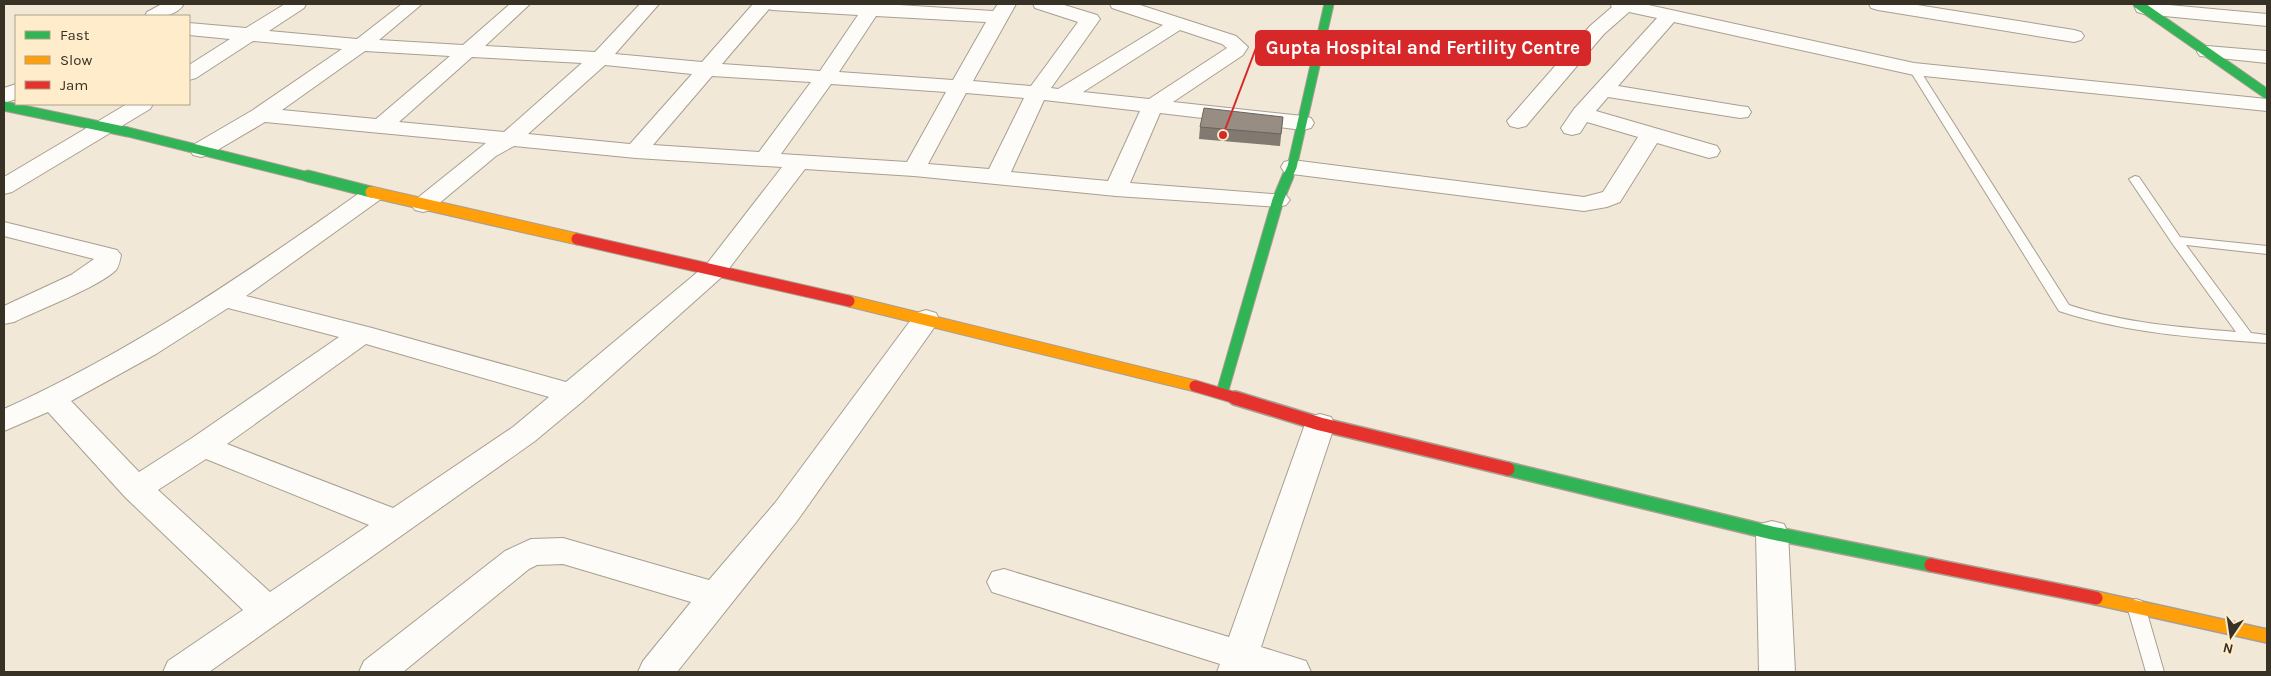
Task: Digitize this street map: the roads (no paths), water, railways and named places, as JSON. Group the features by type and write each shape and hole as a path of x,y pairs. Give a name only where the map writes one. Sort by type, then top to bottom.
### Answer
{"street":[{"path":"156,15 175,4"},
{"path":"190,73 297,4"},
{"path":"201,150 261,115 361,45 413,4"},
{"path":"380,127 522,4"},
{"path":"495,143 572,56 628,4"},
{"path":"423,205 495,143 600,58 650,4"},
{"path":"636,151 762,4"},
{"path":"772,4 1003,10 914,170"},
{"path":"1042,4 1090,19"},
{"path":"997,177 1037,93 1090,19 1104,4"},
{"path":"1116,189 1153,106 1236,51 1238,46 1229,40 1119,4"},
{"path":"1222,393 1278,200 1292,167 1328,4"},
{"path":"1518,120 1597,30 1623,4 1914,69 2267,105"},
{"path":"1878,4 2074,36"},
{"path":"2141,6 2267,20"},
{"path":"2141,6 2267,94"},
{"path":"765,159 825,78 872,7"},
{"path":"1670,15 1577,121 1651,135 1708,151"},
{"path":"1062,96 1179,23"},
{"path":"190,29 361,45 572,56 706,69 1037,93 1303,122"},
{"path":"2207,52 2267,57"},
{"path":"1603,90 1740,112"},
{"path":"4,97 15,91"},
{"path":"4,187 140,105"},
{"path":"4,106 105,127 373,194 819,293 1222,393 1320,424 1772,533 2136,606 2267,636"},
{"path":"261,115 380,127 495,143 765,159 997,177 1116,189 1278,200"},
{"path":"1292,167 1584,204 1599,202 1612,197 1651,135"},
{"path":"181,672 524,434 573,394 715,270 798,162"},
{"path":"4,421 146,348 224,298 373,194"},
{"path":"4,229 108,255 106,265 80,281 4,316"},
{"path":"224,298 362,334 573,394"},
{"path":"656,672 786,512 926,319"},
{"path":"136,489 203,446 362,334"},
{"path":"52,398 136,489 268,612"},
{"path":"1238,664 1320,424"},
{"path":"203,446 398,523"},
{"path":"1772,533 1777,672"},
{"path":"377,672 517,560 531,552 563,551 716,596"},
{"path":"1004,582 1238,664 1293,672"}],"lane":[{"path":"1914,69 2064,308 2084,316 2115,323 2267,339"},
{"path":"2135,180 2247,337"},
{"path":"2176,240 2267,250"},
{"path":"2136,606 2156,672"}],"place":[{"name":"Gupta Hospital and Fertility Centre","path":"1223,135"}]}
